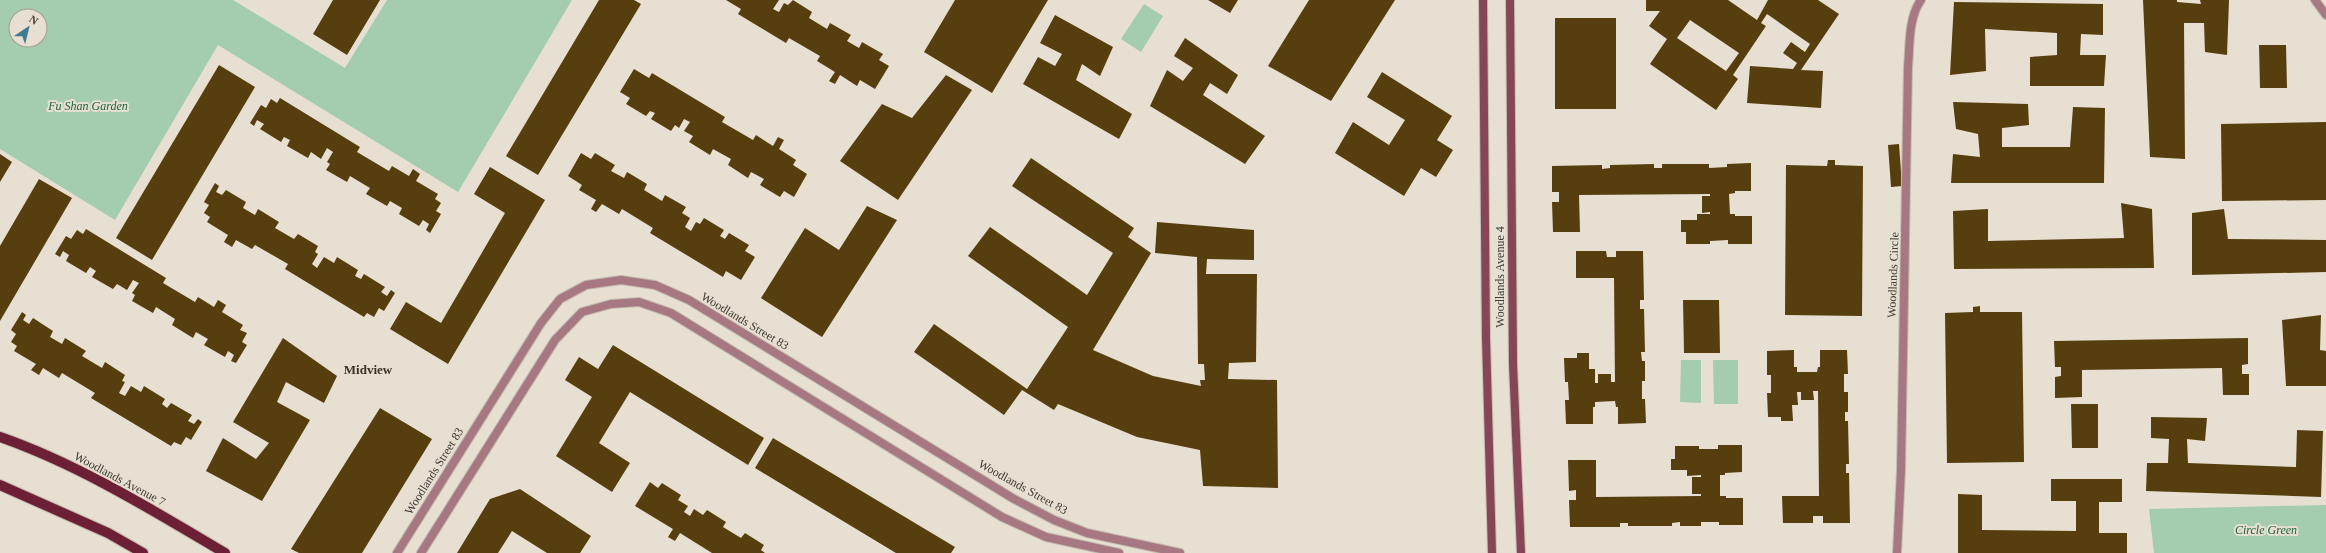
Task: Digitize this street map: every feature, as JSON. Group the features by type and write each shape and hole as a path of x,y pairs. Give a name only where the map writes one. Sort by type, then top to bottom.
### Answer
{"main road":[{"name":"Woodlands Avenue 4","path":"1483,0 1486,338 1492,553"},
{"name":"Woodlands Avenue 4","path":"1510,0 1513,364 1521,553"},
{"name":"Woodlands Avenue 7","path":"0,437 33,448 128,496 225,553"},
{"path":"0,485 108,533 143,553"}],"street":[{"name":"Woodlands Circle","path":"1897,553 1901,470 1908,67 1910,35 1916,6 1921,0"},
{"path":"2315,0 2326,15"},
{"name":"Woodlands Street 83","path":"397,553 540,323 560,299 586,285 621,280 655,285 689,300 1014,499 1054,520 1088,533 1180,553"},
{"path":"421,553 555,340 582,312 610,304 640,302 671,313 1002,517 1046,537 1119,553"}],"green space":[{"name":"Fu Shan Garden","path":"0,0 233,0 345,68 387,0 572,0 458,192 218,45 115,220 0,149"},
{"path":"1144,4 1163,16 1141,52 1121,39"},
{"path":"1681,360 1701,360 1701,403 1680,402"},
{"path":"1713,360 1738,360 1738,404 1714,404"},
{"name":"Circle Green","path":"2326,505 2326,553 2154,553 2149,509"}],"building":[{"path":"333,0 380,0 347,55 313,34"},
{"path":"599,0 634,0 641,4 538,175 506,156"},
{"path":"726,0 779,0 773,9 779,12 784,3 788,5 793,0 812,12 809,18 827,29 830,23 851,35 847,41 859,48 862,42 883,54 879,60 889,66 875,89 860,80 857,86 840,75 835,84 829,81 835,72 817,61 820,56 789,38 786,43 738,14 741,9"},
{"path":"955,0 1048,0 992,93 924,52"},
{"path":"1208,0 1238,0 1230,13"},
{"path":"1309,0 1395,0 1331,101 1268,66"},
{"path":"1646,0 1728,0 1757,20 1768,0 1818,0 1839,14 1801,70 1823,71 1821,108 1747,103 1750,66 1793,69 1797,63 1783,53 1791,42 1805,52 1810,44 1767,14 1761,23 1766,26 1733,75 1738,79 1716,110 1650,64 1667,39 1649,26 1660,11 1646,11","holes":["1690,20 1739,53 1726,71 1677,38"]},
{"path":"2143,0 2177,0 2177,2 2201,4 2200,0 2229,0 2227,55 2205,52 2204,23 2184,23 2185,159 2150,157"},
{"path":"1954,2 2103,4 2103,35 2081,34 2080,55 2106,55 2104,86 2030,86 2030,57 2057,55 2057,33 1985,29 1986,71 1950,75"},
{"path":"1055,15 1113,47 1100,76 1082,64 1076,80 1132,114 1119,139 1023,84 1038,57 1055,66 1062,54 1040,43"},
{"path":"1555,18 1616,18 1616,109 1555,109"},
{"path":"1185,38 1238,75 1227,94 1210,83 1203,95 1265,136 1245,164 1150,106 1167,70 1183,81 1193,68 1174,56"},
{"path":"2259,45 2286,45 2287,88 2260,88"},
{"path":"219,65 255,87 152,260 116,238"},
{"path":"634,69 649,78 652,73 725,117 722,122 753,140 756,135 773,146 778,137 784,140 779,149 796,160 793,165 807,174 794,197 784,191 780,197 760,185 764,179 751,172 748,178 728,165 731,159 713,149 710,155 689,142 693,136 684,131 690,122 684,119 679,128 675,125 671,131 651,119 655,113 650,111 646,116 626,104 630,98 620,92"},
{"path":"1382,72 1452,116 1437,140 1453,150 1436,177 1421,168 1404,196 1335,153 1353,122 1389,145 1405,120 1367,97"},
{"path":"946,75 972,90 898,200 840,161 882,104 912,118"},
{"path":"280,98 360,147 357,152 389,171 392,166 409,176 413,169 420,174 416,181 438,194 435,199 441,203 436,211 441,214 430,233 426,230 429,224 423,220 419,226 399,214 402,208 390,201 387,206 366,194 370,188 350,176 347,182 326,170 330,164 327,162 333,152 327,148 321,159 311,152 308,158 287,146 290,140 284,137 281,142 260,129 264,124 257,120 254,126 250,123 261,105 266,108 271,99 277,103"},
{"path":"1953,102 2028,104 2029,125 2002,128 2002,147 2070,147 2073,107 2105,108 2104,183 1951,183 1953,154 1980,157 1978,134 1956,129"},
{"path":"2326,122 2326,200 2222,201 2221,124"},
{"path":"1899,144 1902,186 1891,187 1888,145"},
{"path":"581,153 591,159 595,153 615,165 611,171 624,178 627,172 647,184 644,190 662,201 665,195 686,207 682,213 690,218 685,227 691,231 696,222 700,224 704,218 724,230 720,236 725,239 729,233 749,245 745,251 755,257 741,280 726,271 723,277 650,233 653,228 622,209 619,214 602,204 596,212 591,209 596,200 579,190 582,185 568,176"},
{"path":"0,154 12,162 0,182"},
{"path":"1031,158 1134,228 1128,237 1151,253 1093,350 1153,376 1201,386 1200,380 1205,380 1204,364 1198,364 1197,257 1155,253 1157,222 1254,230 1254,260 1207,259 1206,274 1257,274 1256,362 1229,363 1228,379 1277,380 1278,488 1203,486 1200,450 1137,437 1058,404 1054,410 1022,390 1004,415 914,352 934,324 1027,389 1068,327 968,256 990,227 1087,295 1113,253 1012,186"},
{"path":"1828,160 1835,160 1835,165 1863,166 1862,316 1785,315 1786,165 1827,166"},
{"path":"1751,163 1751,191 1735,191 1735,193 1729,194 1730,214 1735,214 1735,216 1752,216 1752,244 1728,244 1728,240 1710,241 1710,244 1686,244 1686,232 1681,232 1681,220 1697,220 1697,214 1710,214 1710,212 1702,213 1702,196 1710,196 1710,194 1579,195 1580,232 1553,232 1552,202 1559,202 1559,192 1552,192 1552,166 1602,165 1602,169 1610,168 1610,165 1654,164 1654,168 1662,168 1662,164 1709,164 1709,168 1727,167 1727,164"},
{"path":"490,167 545,200 448,364 390,329 406,302 441,323 505,213 474,194"},
{"path":"39,179 72,198 0,321 0,246"},
{"path":"215,183 219,186 216,192 222,195 226,190 246,202 243,208 255,215 258,209 279,222 275,228 294,239 298,234 318,246 315,252 318,254 312,264 317,268 324,257 334,263 337,257 358,270 355,276 361,279 364,274 385,287 381,292 387,296 391,290 395,293 384,311 379,308 374,317 367,313 364,317 285,269 288,264 255,245 252,249 236,240 232,247 224,242 228,235 207,222 210,217 204,213 209,205 204,202"},
{"path":"2121,203 2152,209 2154,268 1954,269 1953,211 1988,209 1988,241 2124,238"},
{"path":"867,206 897,220 822,337 761,298 805,228 839,250"},
{"path":"2224,209 2228,239 2326,240 2326,272 2192,275 2192,213"},
{"path":"86,229 166,278 163,283 195,302 198,297 214,307 218,300 226,305 222,312 243,325 240,330 247,333 242,342 247,345 236,363 231,361 234,355 228,351 225,357 204,345 208,339 196,332 193,338 172,325 175,319 156,307 153,313 132,301 135,295 132,293 139,283 133,280 127,290 117,284 113,289 92,277 96,271 90,267 86,273 66,261 69,255 63,251 60,257 55,254 66,236 71,239 77,230 83,234"},
{"path":"1576,251 1606,251 1607,257 1616,257 1616,251 1643,251 1644,300 1640,300 1640,309 1644,309 1645,352 1641,352 1642,361 1645,361 1645,381 1642,381 1642,399 1645,399 1646,423 1618,424 1618,407 1616,407 1615,401 1595,402 1595,407 1593,407 1593,424 1566,424 1565,400 1569,400 1568,382 1565,382 1564,358 1577,358 1577,353 1589,353 1589,369 1595,369 1595,383 1598,383 1598,374 1611,374 1611,382 1615,382 1614,278 1576,278"},
{"path":"1683,300 1719,300 1720,353 1684,353"},
{"path":"1980,306 1980,312 2022,312 2024,462 1947,463 1945,313 1973,312 1973,307"},
{"path":"22,312 26,315 23,320 29,324 33,318 53,331 50,337 62,344 65,338 86,351 82,356 102,368 105,362 125,375 122,381 125,382 119,393 125,396 131,386 141,392 144,386 165,399 162,404 167,408 171,403 192,415 188,421 194,424 198,419 202,422 191,440 186,437 181,445 174,442 171,446 91,398 95,393 62,373 59,378 43,368 39,375 31,370 36,364 14,351 17,346 11,342 16,334 11,330"},
{"path":"2321,315 2320,350 2326,351 2326,386 2286,386 2282,320"},
{"path":"283,338 337,376 324,403 286,382 277,402 310,420 262,501 206,471 223,438 256,459 269,443 233,422"},
{"path":"2248,338 2248,364 2242,365 2242,374 2249,374 2249,395 2223,395 2222,368 2082,370 2082,397 2055,398 2055,377 2061,376 2061,367 2055,367 2054,341"},
{"path":"613,345 764,438 748,465 630,392 599,443 630,463 612,492 556,456 592,397 565,380 579,357 598,369"},
{"path":"1794,350 1794,367 1797,367 1797,372 1817,372 1818,367 1820,367 1820,350 1847,350 1848,374 1844,374 1844,392 1848,392 1848,412 1845,412 1845,421 1848,421 1849,464 1846,464 1846,473 1849,473 1850,523 1823,523 1823,516 1813,516 1813,523 1783,523 1782,496 1819,496 1818,391 1813,391 1814,400 1801,400 1801,392 1797,392 1798,405 1792,405 1793,421 1781,421 1781,417 1768,417 1767,393 1771,393 1771,375 1767,375 1767,351"},
{"path":"2071,404 2098,404 2098,448 2072,448"},
{"path":"380,408 432,439 362,553 299,553 291,549"},
{"path":"2151,417 2207,418 2205,441 2187,439 2188,463 2296,467 2297,430 2323,431 2321,497 2146,491 2147,463 2168,463 2169,439 2151,438"},
{"path":"773,438 955,547 951,553 896,553 755,468"},
{"path":"1718,445 1742,445 1742,472 1725,473 1725,475 1720,475 1720,496 1726,496 1726,498 1743,498 1743,525 1719,525 1719,522 1701,522 1701,526 1680,526 1680,522 1672,523 1672,526 1628,526 1628,523 1620,523 1620,527 1570,527 1569,500 1576,500 1576,490 1569,491 1568,460 1596,460 1596,497 1701,496 1701,494 1692,494 1692,477 1701,477 1701,475 1687,476 1687,470 1671,470 1671,459 1675,459 1675,446 1699,446 1699,449 1718,449"},
{"path":"2051,479 2122,479 2122,502 2099,502 2099,533 2127,533 2127,553 1958,553 1958,494 1982,495 1982,530 2076,531 2076,501 2051,501"},
{"path":"650,482 658,488 662,483 681,495 678,500 688,506 684,512 690,516 694,509 703,515 707,510 726,522 723,527 741,538 745,533 764,545 761,550 765,553 712,553 680,533 675,541 668,537 673,529 635,506"},
{"path":"520,489 591,536 580,553 547,553 512,531 498,553 457,553 490,499"}],"district":[{"name":"Midview","path":"368,369"}]}
